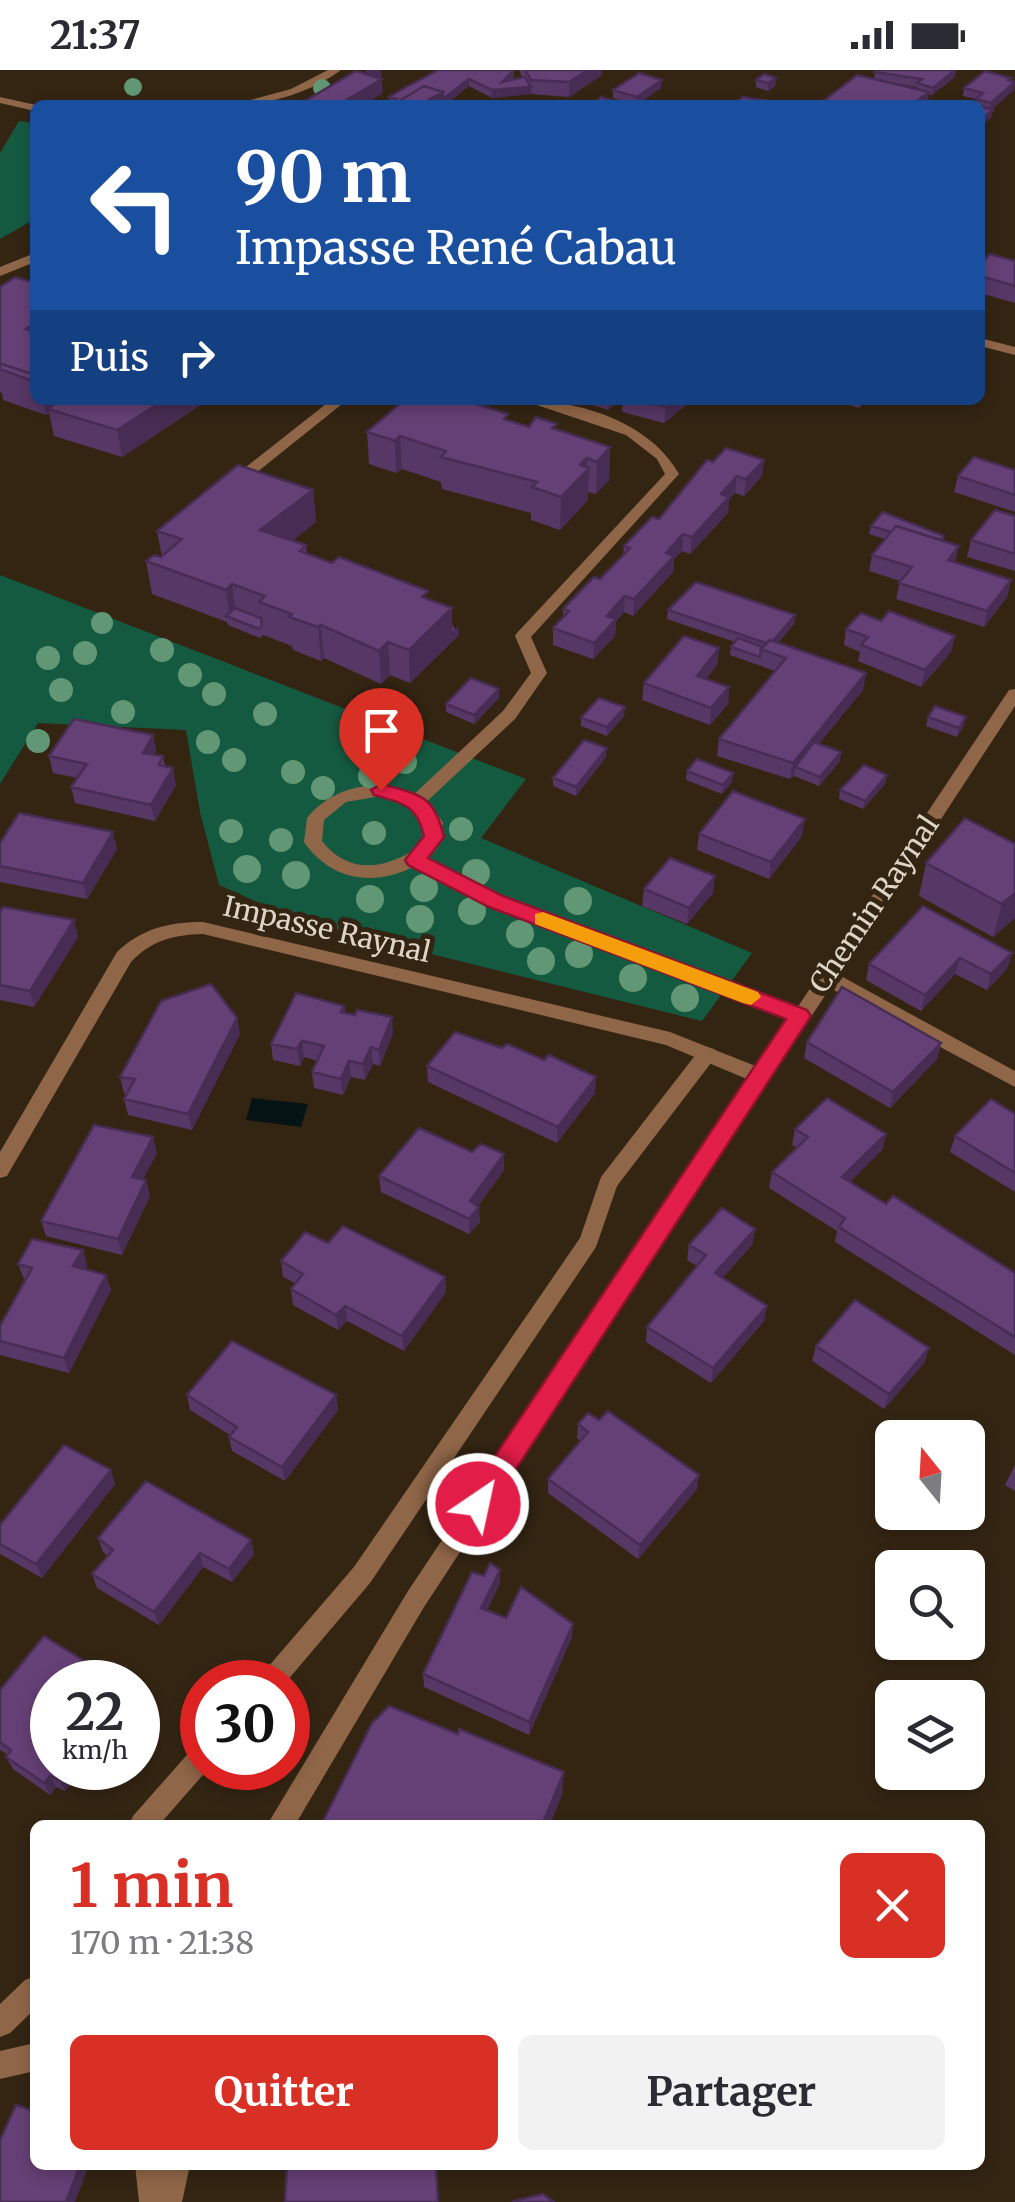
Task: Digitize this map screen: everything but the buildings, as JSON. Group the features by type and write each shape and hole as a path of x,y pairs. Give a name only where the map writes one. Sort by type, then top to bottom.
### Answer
{"street":[{"path":"253,100 295,91 336,70"},
{"path":"0,100 30,109"},
{"path":"0,108 30,110"},
{"path":"0,272 30,258"},
{"path":"985,343 1015,352"},
{"path":"251,470 334,405"},
{"path":"417,801 509,716 539,672 522,636 672,474 667,458 635,433 545,405"},
{"name":"Chemin Raynal","path":"281,1820 416,1599 1015,694"},
{"path":"360,792 400,793 417,801 434,824 434,837 415,860 382,872 346,869 320,853 312,830 326,807 360,792"},
{"path":"415,860 496,902 800,1016"},
{"name":"Impasse Raynal","path":"0,1170 124,957 154,934 178,928 203,928 670,1039 760,1076"},
{"path":"826,977 1015,1080"},
{"path":"290,1660 362,1575 588,1241 608,1183 707,1054"},
{"path":"146,1820 180,1782"},
{"path":"0,2023 30,1995"},
{"path":"0,2065 30,2057"},
{"path":"151,2170 154,2202"},
{"path":"166,2202 175,2170"}],"green space":[{"path":"19,121 30,122 30,222 0,239 0,153"},
{"path":"0,575 526,779 481,838 752,953 702,1021 302,922 219,885 200,812 186,730 38,723 0,784"}],"shaded area":[{"path":"252,1098 308,1104 301,1127 246,1120"}],"slow traffic":[{"path":"543,919 751,997"}],"route":[{"path":"381,790 400,793 428,811 434,837 428,849 415,860 496,902 800,1016 478,1504"}]}
